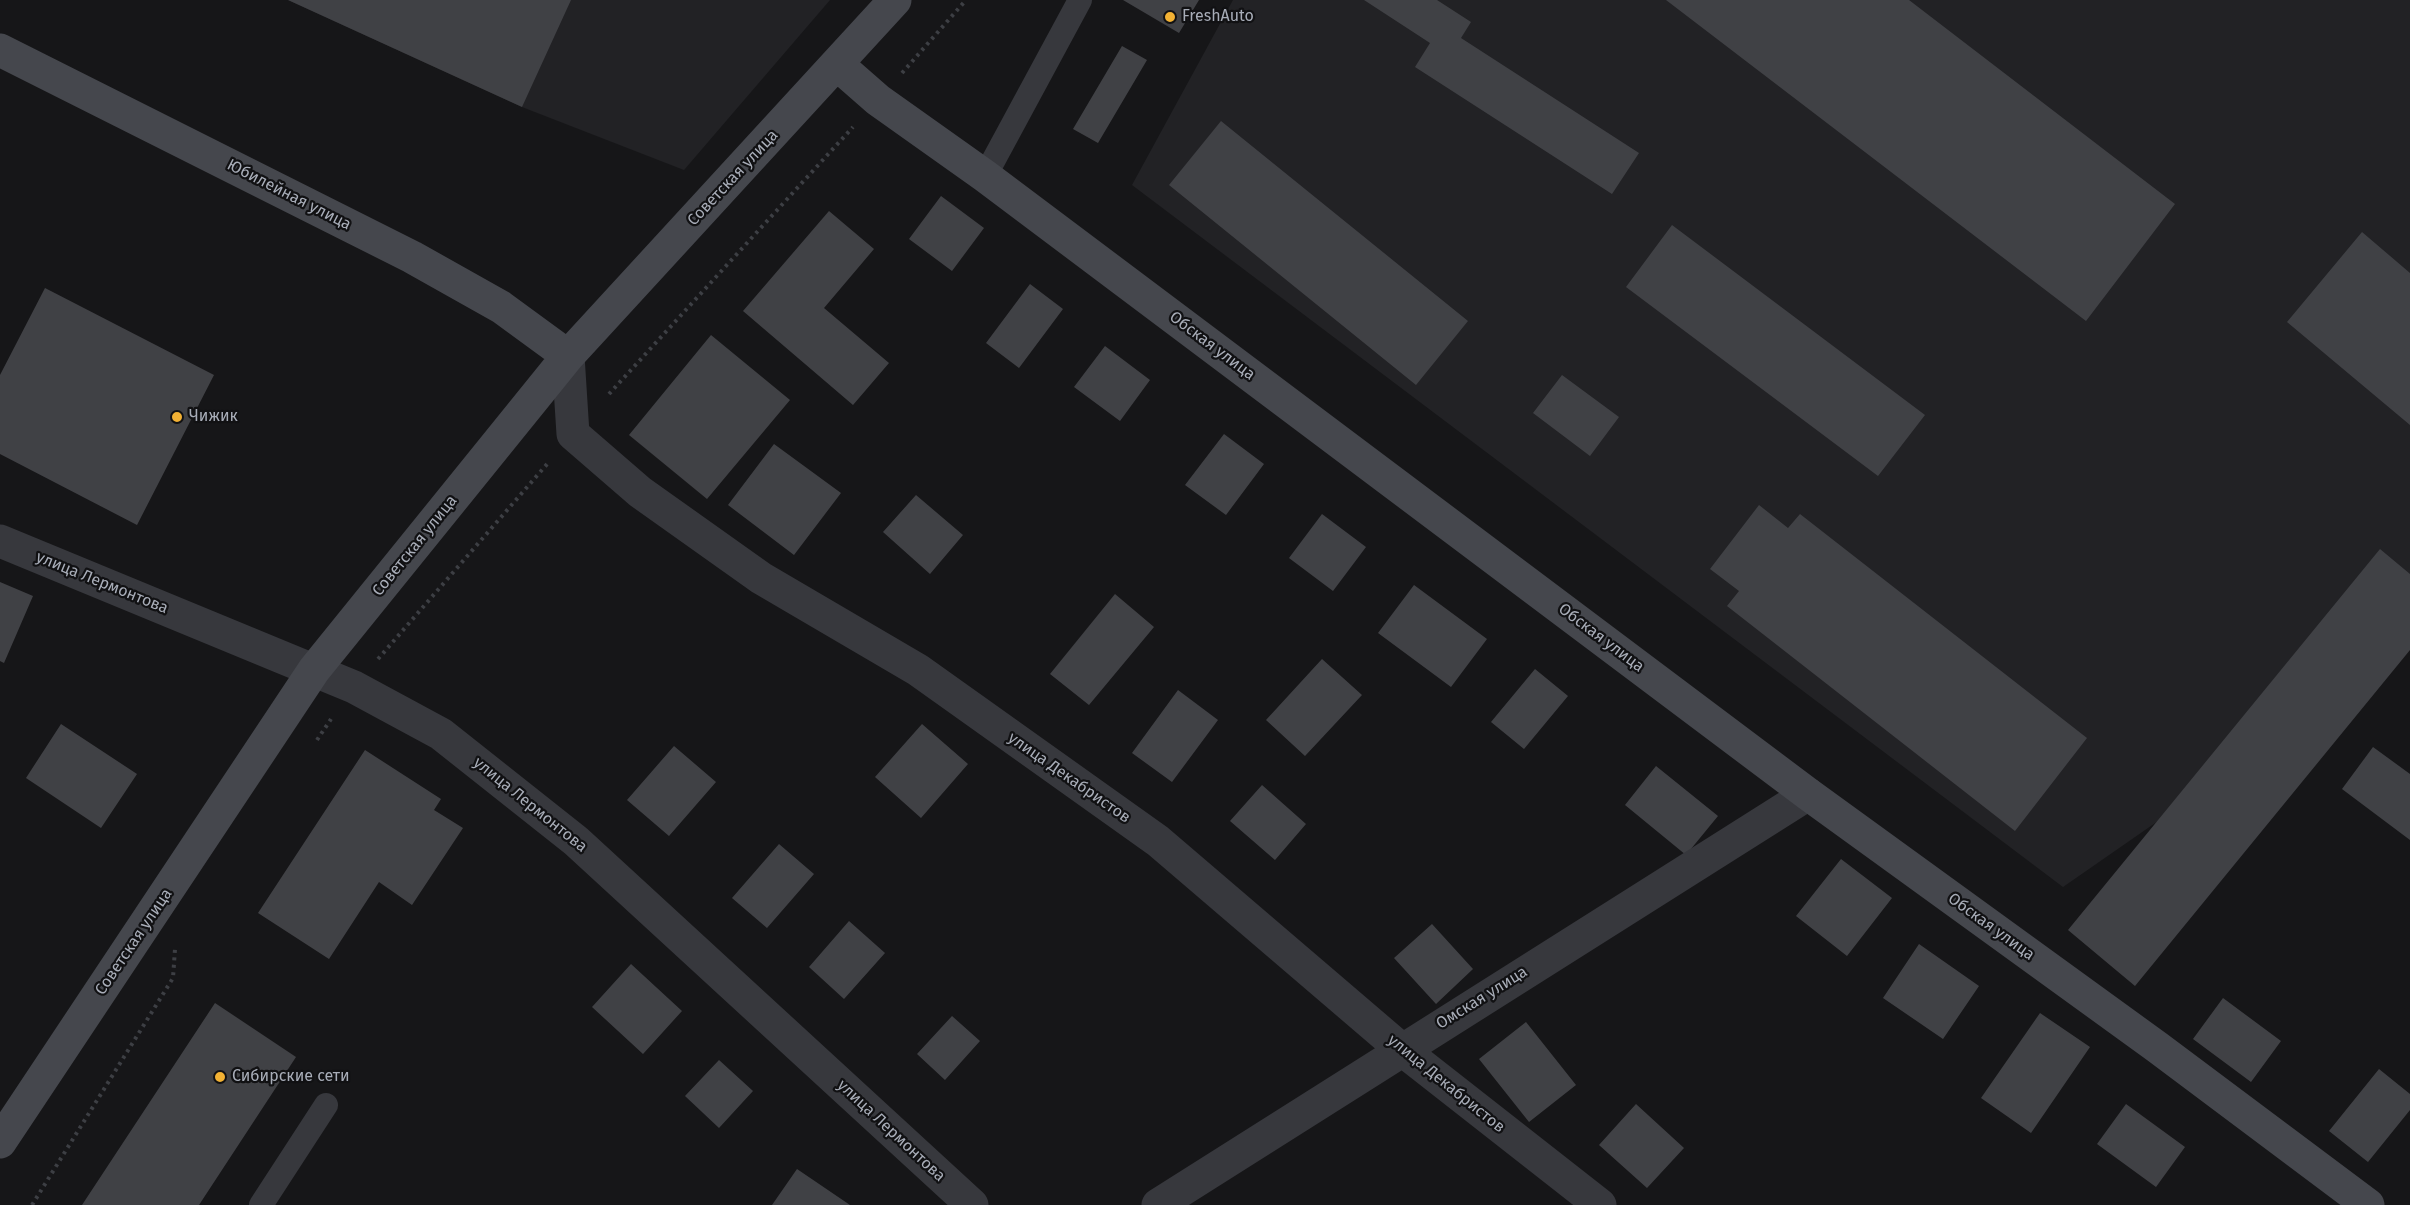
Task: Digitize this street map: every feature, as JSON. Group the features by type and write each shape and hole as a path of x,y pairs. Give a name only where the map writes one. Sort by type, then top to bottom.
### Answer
{"main road":[{"name":"Советская улица","path":"0,1142 314,670 568,356 895,0"},
{"name":"Юбилейная улица","path":"0,50 412,257 501,307 568,356"},
{"name":"Обская улица","path":"838,64 878,100 985,176 1808,794 2157,1047 2368,1205"}],"street":[{"path":"568,356 573,434"},
{"name":"улица Декабристов","path":"573,434 640,492 761,578 918,670 1158,842 1401,1049 1600,1205"},
{"name":"улица Лермонтова","path":"0,541 354,687 441,734 576,841 972,1205"},
{"name":"Омская улица","path":"1158,1205 1401,1049 1808,794"}],"lane":[{"path":"985,176 1080,0"},
{"path":"261,1205 326,1105"}],"path":[{"path":"314,744 354,687 573,434 878,100 966,0"},
{"path":"32,1205 173,978 175,943"}],"shaded area":[{"path":"288,0 830,0 684,170 522,107"},
{"path":"1233,0 2410,0 2410,646 2063,887 1132,185"}],"building":[{"path":"288,0 571,0 522,107"},
{"name":"FreshAuto","path":"1123,0 1199,0 1179,33"},
{"path":"1364,0 1437,0 1471,22 1461,38 1639,153 1612,194 1415,67 1430,43"},
{"path":"1666,0 1909,0 2175,204 2086,321"},
{"path":"1122,46 1147,60 1098,143 1073,129"},
{"path":"1221,121 1468,321 1416,385 1169,185"},
{"path":"941,196 984,228 952,271 909,239"},
{"path":"829,211 874,249 824,308 889,363 853,405 743,311"},
{"path":"1672,225 1925,415 1878,476 1626,287"},
{"path":"2362,232 2410,273 2410,425 2287,322"},
{"path":"1030,284 1063,309 1019,368 986,343"},
{"path":"45,288 214,375 137,525 0,454 0,375"},
{"path":"711,335 790,400 707,499 629,435"},
{"path":"1105,346 1150,380 1120,421 1074,387"},
{"path":"1562,375 1619,417 1590,456 1533,413"},
{"path":"1224,434 1264,464 1226,515 1185,485"},
{"path":"774,444 841,493 794,555 728,505"},
{"path":"916,495 963,535 930,574 883,532"},
{"path":"1759,505 1788,528 1800,514 2087,738 2015,831 1727,606 1739,591 1710,569"},
{"path":"1322,514 1366,547 1333,591 1289,558"},
{"path":"2380,549 2410,574 2410,650 2135,986 2068,930"},
{"path":"0,582 33,596 4,663 0,661"},
{"path":"1414,585 1487,639 1451,687 1378,633"},
{"path":"1115,594 1154,627 1089,705 1050,674"},
{"path":"1322,659 1362,695 1305,756 1266,720"},
{"path":"1535,669 1568,696 1524,749 1491,722"},
{"path":"1178,690 1218,720 1172,782 1132,753"},
{"path":"61,724 137,774 101,828 26,778"},
{"path":"922,724 968,764 921,818 875,777"},
{"path":"674,746 716,782 669,836 627,800"},
{"path":"2373,747 2410,774 2410,840 2342,789"},
{"path":"365,750 441,799 434,810 463,828 412,905 379,882 329,959 258,913"},
{"path":"1656,766 1718,816 1686,855 1625,805"},
{"path":"1262,785 1306,824 1275,860 1230,821"},
{"path":"779,844 814,874 767,928 732,898"},
{"path":"1841,859 1892,898 1847,956 1796,916"},
{"path":"849,921 885,953 844,999 809,967"},
{"path":"1432,924 1473,969 1436,1004 1394,958"},
{"path":"1919,944 1979,986 1943,1039 1883,998"},
{"path":"631,964 682,1011 643,1054 592,1007"},
{"path":"2223,998 2281,1041 2251,1082 2193,1039"},
{"path":"215,1003 296,1057 199,1205 82,1205"},
{"path":"2040,1013 2090,1047 2031,1133 1981,1098"},
{"path":"952,1016 980,1041 945,1080 917,1054"},
{"path":"1526,1022 1576,1085 1529,1122 1479,1059"},
{"path":"719,1060 753,1091 719,1128 685,1096"},
{"path":"2379,1069 2410,1094 2410,1110 2368,1162 2329,1131"},
{"path":"1636,1104 1684,1148 1647,1188 1599,1145"},
{"path":"2126,1104 2185,1147 2156,1187 2097,1144"},
{"path":"797,1169 850,1205 772,1205"}],"place":[{"name":"FreshAuto","path":"1170,17"},
{"name":"Чижик","path":"177,417"},
{"name":"Сибирские сети","path":"220,1077"}]}
